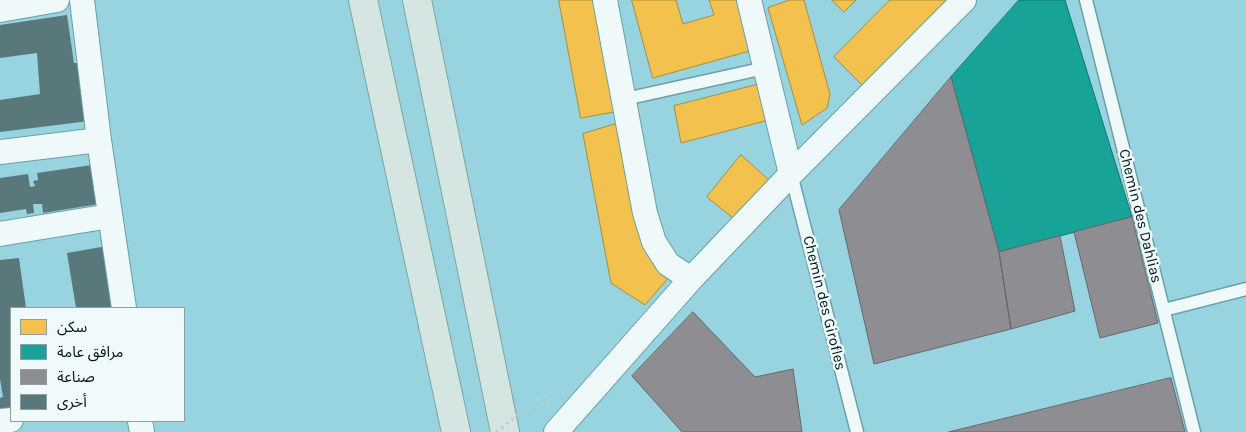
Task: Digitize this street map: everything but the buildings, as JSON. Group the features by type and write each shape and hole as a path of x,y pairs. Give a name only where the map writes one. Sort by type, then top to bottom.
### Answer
{"highway":[{"path":"363,0 456,432"},
{"path":"418,0 505,432"}],"street":[{"path":"0,10 57,0"},
{"path":"82,0 99,140 124,307"},
{"path":"605,0 645,214 654,242 668,264 691,278"},
{"path":"749,0 791,174"},
{"path":"556,432 691,278 791,174 964,0"},
{"path":"0,152 99,140"},
{"path":"0,234 110,216"}],"lane":[{"name":"Chemin des Dahlias","path":"1086,0 1194,432"},
{"path":"625,99 765,68"},
{"name":"Chemin des Girofles","path":"791,174 857,432"},
{"path":"1164,310 1246,289"}],"path":[{"path":"496,432 546,394"}]}
